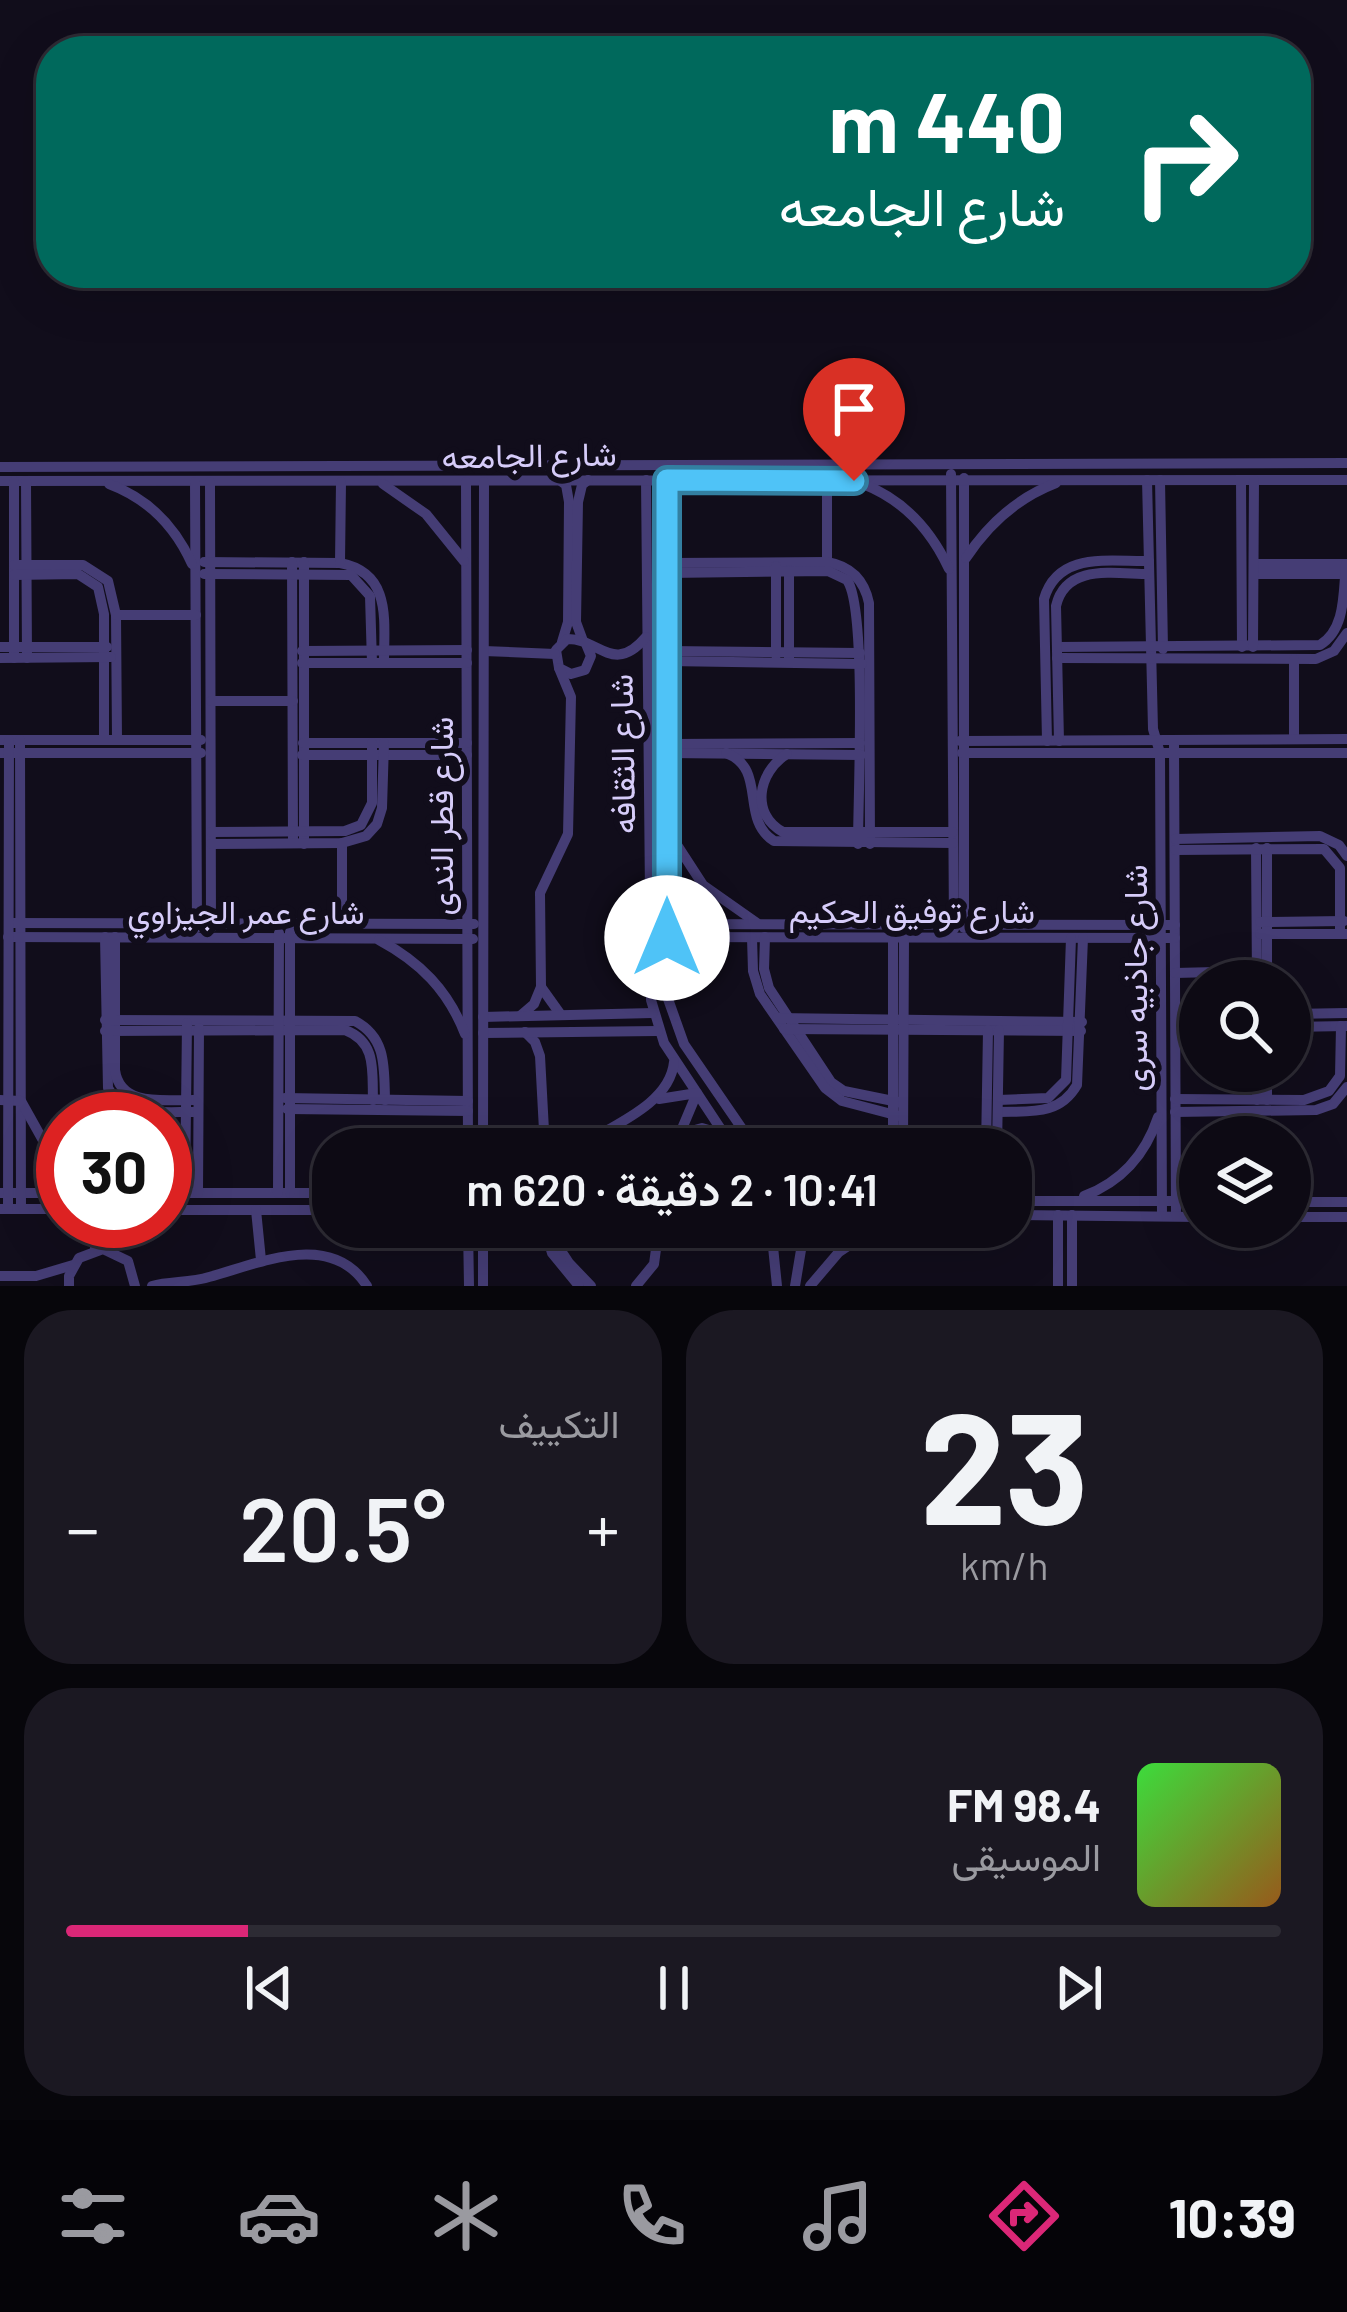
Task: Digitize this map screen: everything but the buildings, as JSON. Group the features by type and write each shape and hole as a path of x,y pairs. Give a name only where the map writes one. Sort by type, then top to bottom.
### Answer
{"street":[{"name":"شارع الجامعه","path":"0,467 557,472 1341,464"},
{"path":"1341,464 1341,480"},
{"path":"957,465 952,574 959,931"},
{"name":"شارع الجامعه","path":"13,481 484,482 557,472 588,480 1341,480"},
{"path":"520,1016 534,1004 541,987 540,893 568,834 571,697 555,654 568,622 569,502 557,472"},
{"path":"571,697 591,656 575,622 578,502 588,480"},
{"name":"شارع الثقافه","path":"646,480 653,1013 674,1059 720,1128"},
{"name":"شارع الثقافه","path":"667,480 668,999 678,1033 742,1128"},
{"path":"964,561 1016,503 1062,480"},
{"path":"1154,480 1149,568 1157,652"},
{"path":"1154,480 1157,652"},
{"path":"1247,480 1254,569 1248,646"},
{"path":"1247,480 1248,646"},
{"path":"13,481 21,570 20,652"},
{"path":"89,481 122,489 156,511 196,568"},
{"path":"826,481 826,562"},
{"path":"854,481 904,506 932,537 952,574"},
{"path":"957,481 964,561 953,838 959,931"},
{"path":"195,482 196,931"},
{"path":"210,482 211,938"},
{"path":"340,562 341,482"},
{"path":"374,482 385,484 426,514 467,565"},
{"name":"شارع قطر الندى","path":"466,482 468,1128"},
{"name":"شارع قطر الندى","path":"483,1128 484,482"},
{"path":"298,568 340,562 360,568 376,583 383,603 378,657"},
{"path":"783,567 826,562 847,568 862,583 869,603 864,659 864,838"},
{"path":"1053,741 1044,599 1051,581 1074,564 1149,568"},
{"path":"782,658 783,567"},
{"path":"21,570 92,568 108,581 116,615 110,652"},
{"path":"196,568 298,568 351,575 366,587 378,657"},
{"path":"298,568 299,837"},
{"path":"667,568 828,571 847,580 856,599 864,659"},
{"path":"1053,741 1056,606 1066,584 1088,574 1149,568"},
{"path":"1227,652 1248,646 1312,646 1326,642 1339,625 1346,569 1254,569"},
{"path":"21,570 93,581 103,602 110,652 110,740"},
{"path":"116,615 196,616"},
{"path":"562,642 573,638 602,653 619,655 636,648 647,634"},
{"path":"1057,653 1325,656 1347,634"},
{"path":"0,647 20,652 110,652"},
{"path":"484,651 555,654"},
{"path":"0,658 20,652"},
{"name":"شارع جاذبيه سرى","path":"1157,652 1175,1106 1169,1216"},
{"path":"667,656 864,659"},
{"path":"298,657 467,657"},
{"path":"298,657 293,701 299,749"},
{"path":"559,668 571,674 603,659 618,658 635,665 647,680"},
{"path":"1294,658 1294,739"},
{"path":"211,701 293,701"},
{"path":"1174,747 1347,739"},
{"path":"9,746 110,740 196,746"},
{"path":"958,747 1053,741 1158,747"},
{"path":"9,746 211,746"},
{"path":"9,746 4,841 14,930 4,973 10,1106 36,1134"},
{"path":"9,746 14,930 10,1209"},
{"path":"958,747 1174,747 1346,754"},
{"name":"شارع جاذبيه سرى","path":"1169,1201 1161,1096 1175,973 1168,931 1174,747"},
{"path":"667,748 864,749"},
{"path":"667,748 787,754 864,749"},
{"path":"299,749 467,749"},
{"path":"211,838 299,837 353,829 367,819 372,803 378,749"},
{"path":"299,837 342,844 366,836 377,824 382,808 378,749"},
{"path":"726,753 749,772 757,825 774,842 953,838"},
{"path":"787,754 770,768 762,788 764,809 774,828 864,838"},
{"path":"666,827 704,885 759,933 754,979 830,1094 898,1110"},
{"path":"1174,845 1262,848 1329,839 1347,856"},
{"path":"1174,845 1300,842 1324,849 1337,860 1343,928 1262,928"},
{"path":"342,844 342,924"},
{"path":"1262,848 1265,960"},
{"name":"شارع عمر الجيزاوي","path":"14,930 110,937 196,931 211,924 376,938 483,939"},
{"name":"شارع عمر الجيزاوي","path":"14,930 196,931 211,938 342,924 484,924"},
{"path":"1259,960 1262,928"},
{"path":"284,931 284,1193"},
{"name":"شارع توفيق الحكيم","path":"650,931 898,937 959,931 1077,938 1168,931"},
{"name":"شارع توفيق الحكيم","path":"759,933 1168,931"},
{"path":"110,937 110,1026 116,1079 125,1092"},
{"path":"896,1128 898,937"},
{"path":"376,938 428,974 458,1015 468,1042"},
{"path":"995,1112 1051,1110 1077,1085 1081,1073 1075,1026 1077,938"},
{"path":"1175,973 1179,973"},
{"path":"541,987 561,1015"},
{"path":"483,1017 653,1013"},
{"path":"1311,1014 1347,1013"},
{"path":"110,1026 284,1024 346,1018 371,1031 383,1056 379,1100"},
{"path":"786,1024 1075,1026"},
{"path":"192,1106 193,1025"},
{"path":"898,1025 994,1030 1075,1026"},
{"path":"1311,1027 1344,1026 1340,1076 1323,1102"},
{"path":"994,1030 996,1128"},
{"path":"991,1128 994,1030"},
{"path":"483,1033 658,1031"},
{"path":"526,1032 538,1049 546,1128"},
{"path":"544,1078 549,1044 562,1032"},
{"path":"608,1128 650,1102 668,1084 674,1059"},
{"path":"1175,1106 1296,1112 1340,1098 1347,1087"},
{"path":"1261,1092 1262,1100"},
{"path":"1262,1100 1263,1092"},
{"path":"650,1102 697,1094 682,1128"},
{"path":"1067,1200 1103,1188 1133,1165 1153,1133 1161,1096"},
{"path":"284,1103 379,1100 468,1106"},
{"path":"1175,1106 1262,1100 1323,1102"},
{"path":"284,1103 468,1106"},
{"path":"898,1110 900,1128"},
{"path":"192,1193 312,1192"},
{"path":"1032,1201 1179,1201"},
{"path":"1311,1202 1347,1202"},
{"path":"192,1210 312,1210"},
{"path":"256,1210 261,1260"},
{"path":"1032,1215 1179,1216"},
{"path":"1058,1215 1058,1286"},
{"path":"1072,1215 1072,1286"},
{"path":"1311,1217 1347,1217"},
{"path":"468,1248 469,1286"},
{"path":"483,1248 483,1286"},
{"path":"550,1248 579,1286"},
{"path":"559,1248 591,1286"},
{"path":"636,1286 654,1264 656,1248"},
{"path":"774,1248 777,1286"},
{"path":"795,1286 803,1248"},
{"path":"810,1286 845,1248"},
{"path":"0,1276 36,1276 73,1265 95,1249 121,1254 134,1271 156,1285 211,1277 261,1260 334,1258 358,1272 367,1286"},
{"path":"69,1286 73,1265"},
{"path":"134,1271 135,1286"}],"route":[{"path":"667,938 667,480 854,481"}]}
